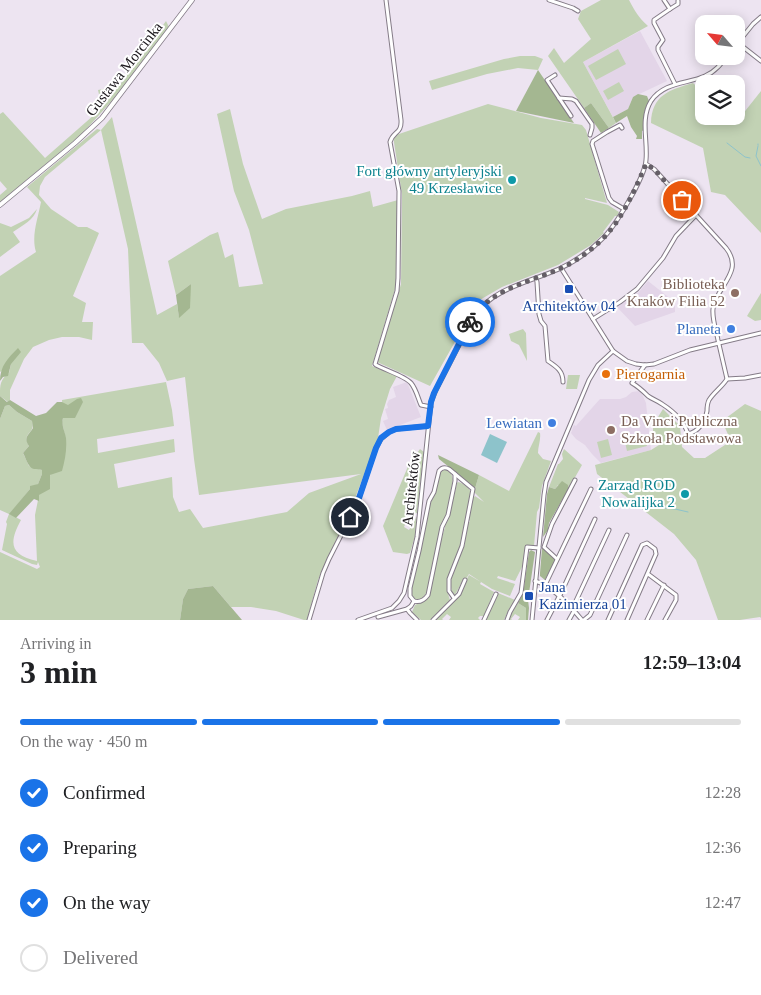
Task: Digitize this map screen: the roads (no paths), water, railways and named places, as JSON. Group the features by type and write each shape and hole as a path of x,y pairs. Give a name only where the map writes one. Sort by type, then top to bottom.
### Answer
{"street":[{"name":"Gustawa Morcinka","path":"0,205 102,118 192,0"},
{"path":"386,0 402,120 400,129 390,142 399,191 398,278 397,291 375,364 405,378 412,384 421,405 430,407"},
{"path":"549,0 578,11"},
{"path":"664,0 670,9"},
{"path":"675,84 658,50 663,38 654,20 678,4 678,1"},
{"path":"745,34 761,17"},
{"path":"745,50 761,61"},
{"name":"Architektów","path":"358,620 392,608 400,601 404,593 417,537 430,407 436,390 479,309 499,293 561,268 597,244 611,229 624,209 646,164 645,122 648,106 660,92 675,84 708,75 720,65"},
{"path":"555,75 547,80 572,116"},
{"path":"559,98 576,101 592,124 590,135"},
{"path":"622,128 620,125 616,127 593,141 592,144 609,198 624,209"},
{"path":"646,164 654,169 731,255 733,264 731,273 713,309 727,379"},
{"path":"593,319 637,289 662,258 676,236 696,215"},
{"path":"561,268 613,351 636,364 645,366 654,364 690,350 761,333"},
{"path":"536,278 538,314 545,326 548,361 563,375 563,382"},
{"path":"532,620 544,491 587,384 598,365 613,351"},
{"path":"645,366 632,384 643,390 648,396 665,405 684,423 688,434 693,433 700,427 710,398 727,379 761,375"},
{"path":"309,620 323,573 357,504 381,438 396,429 428,426"},
{"path":"414,602 410,596 410,588 430,502 438,473 441,469 446,468 473,489 462,546 449,579 449,591 454,598"},
{"path":"414,602 420,602 428,595 442,528 448,515 455,474"},
{"path":"455,481 462,480"},
{"path":"557,559 544,547 552,524 575,480"},
{"path":"545,585 591,489"},
{"path":"547,620 595,519"},
{"path":"571,607 575,603 609,530"},
{"path":"535,581 545,585 559,596 583,620 590,615 627,535"},
{"path":"608,620 642,545 647,543 655,549 656,556 628,620"},
{"path":"506,620 521,593 527,547 539,548"},
{"path":"648,574 675,594 676,597 665,620"},
{"path":"433,620 459,594 465,580"},
{"path":"647,620 664,585"},
{"path":"484,620 496,594"},
{"path":"378,617 407,609 414,602"},
{"path":"407,609 417,620"},
{"path":"569,620 574,611"}],"water":[{"path":"490,434 507,442 497,463 481,455"}],"waterway":[{"path":"727,143 745,157 750,158"},
{"path":"758,146 756,156 761,166"},
{"path":"645,506 688,512"}],"place":[{"name":"Fort główny artyleryjski 49 Krzesławice","path":"512,180"},
{"name":"Architektów 04","path":"569,289"},
{"name":"Biblioteka Kraków Filia 52","path":"735,293"},
{"name":"Planeta","path":"731,329"},
{"name":"Pierogarnia","path":"606,374"},
{"name":"Lewiatan","path":"552,423"},
{"name":"Da Vinci Publiczna Szkoła Podstawowa","path":"611,430"},
{"name":"Zarząd ROD Nowalijka 2","path":"685,494"},
{"name":"Jana Kazimierza 01","path":"529,596"}]}
